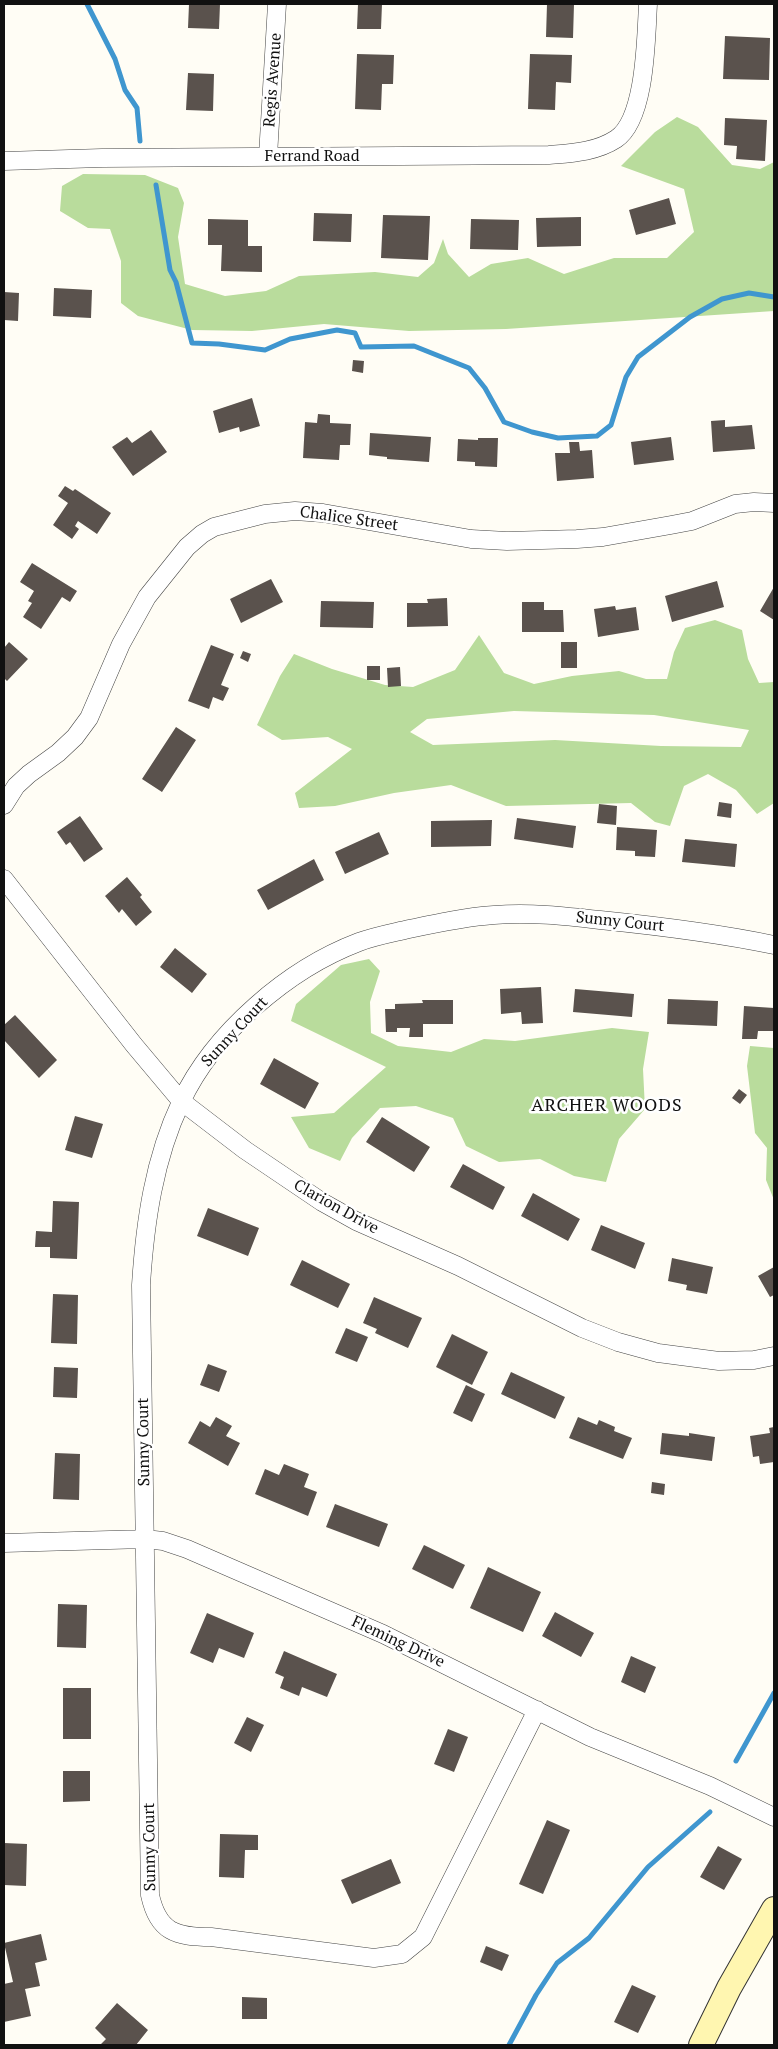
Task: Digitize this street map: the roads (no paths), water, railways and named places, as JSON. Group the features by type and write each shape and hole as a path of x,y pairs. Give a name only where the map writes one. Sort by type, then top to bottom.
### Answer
{"street":[{"name":"Regis Avenue","path":"268,156 278,4"},
{"name":"Ferrand Road","path":"4,161 268,156 549,155 579,153 598,148 617,138 628,125 635,109 642,79 648,4"},
{"name":"Chalice Street","path":"4,805 16,786 58,753 84,724 98,700 122,644 147,597 187,547 202,534 214,527 265,514 295,511 323,513 471,538 506,541 577,539 603,537 692,521 735,504 754,502 774,503"},
{"name":"Clarion Drive","path":"4,879 134,1045 181,1101 286,1179 365,1225 458,1266 582,1328 618,1342 658,1353 719,1361 754,1360 774,1356"},
{"name":"Sunny Court","path":"537,1710 423,1937 402,1954 374,1958 211,1937 190,1937 174,1932 164,1926 154,1912 150,1895 141,1285 143,1252 157,1167 181,1101 204,1062 234,1028 264,998 307,968 359,942 379,936 472,917 539,914 662,926 774,945"},
{"name":"Fleming Drive","path":"4,1543 145,1539 164,1541 188,1549 382,1634 590,1737 710,1786 774,1817"},
{"path":"701,2045 729,1988 774,1909"}],"waterway":[{"path":"87,4 115,59 125,90 137,108 140,141"},
{"path":"156,185 170,270 176,282 192,343 219,344 265,350 290,339 337,330 355,333 361,347 414,346 469,368 485,388 504,422 532,432 558,438 597,436 611,425 626,377 638,357 690,317 722,299 749,293 774,297"},
{"path":"736,1761 774,1693"},
{"path":"509,2045 536,1995 557,1963 589,1938 648,1867 710,1812"}],"district":[{"name":"ARCHER WOODS","path":"607,1106"}]}
